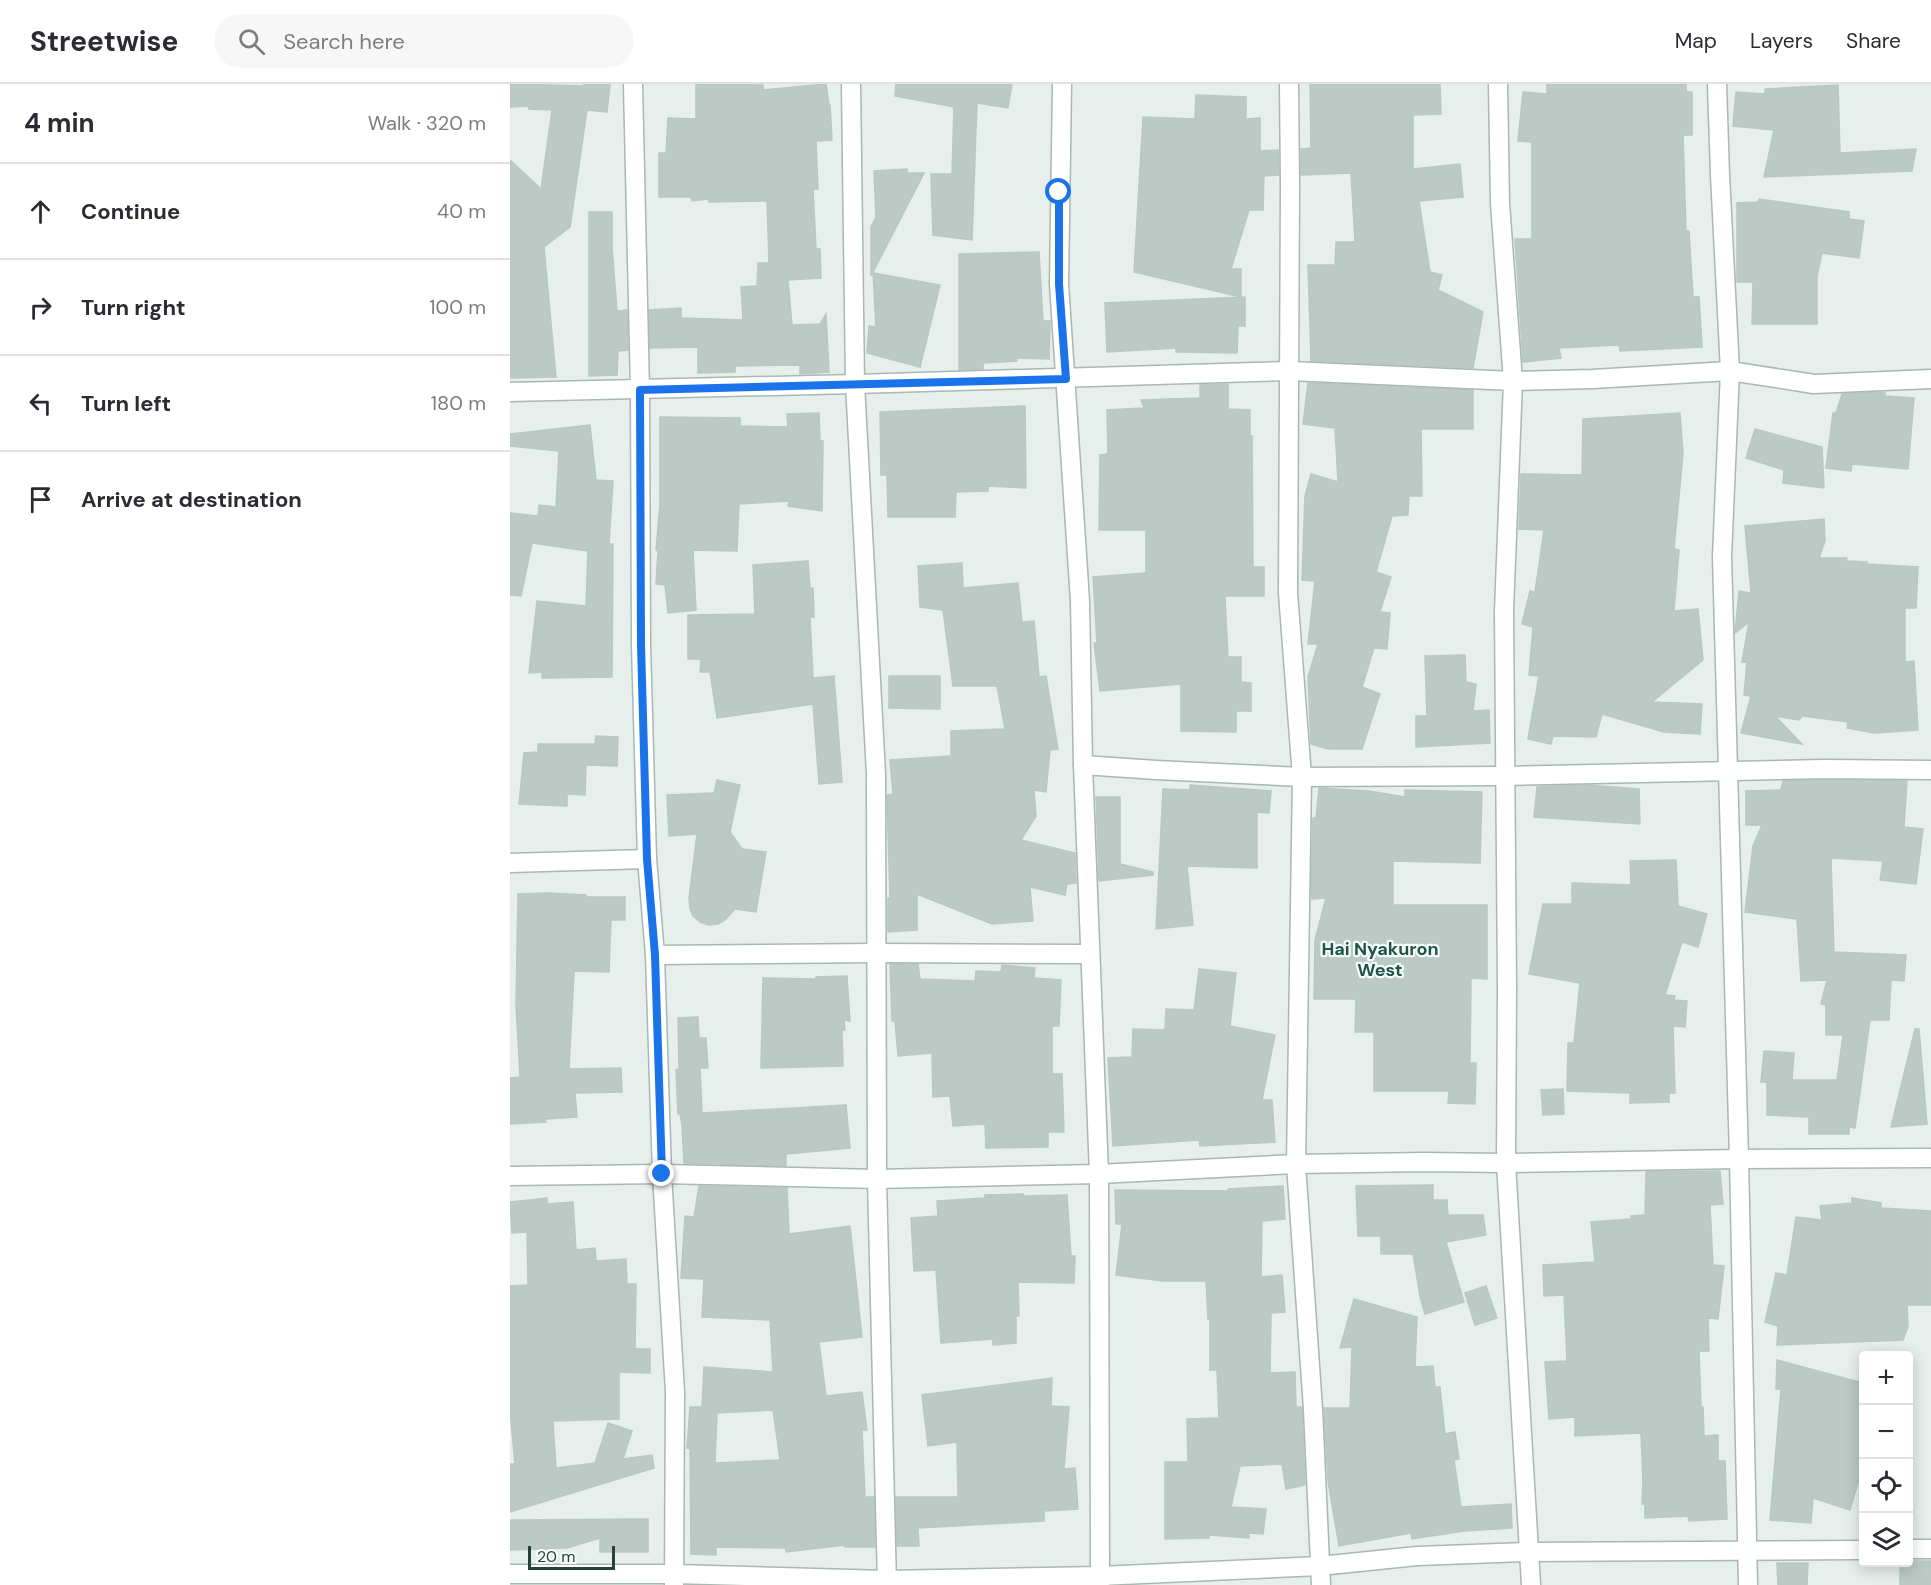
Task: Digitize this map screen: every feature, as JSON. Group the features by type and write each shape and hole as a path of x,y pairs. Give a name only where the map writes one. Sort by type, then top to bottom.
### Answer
{"street":[{"path":"633,84 640,390 641,645 647,859 655,955 662,1174 675,1392 674,1580"},
{"path":"851,84 855,384 876,774 878,1179 887,1582"},
{"path":"1062,84 1059,284 1080,601 1083,765 1099,1174 1099,1581"},
{"path":"1289,84 1288,593 1302,777 1296,1164 1313,1409 1321,1585"},
{"path":"1498,84 1500,203 1513,381 1504,611 1506,1163 1527,1552 1531,1585"},
{"path":"1717,84 1730,371 1722,557 1748,1585"},
{"path":"510,392 1066,379 1290,371 1513,381 1730,371 1814,384 1931,378"},
{"path":"1083,765 1302,777 1505,776 1727,770 1931,770"},
{"path":"510,863 647,859"},
{"path":"655,955 877,952 1090,954"},
{"path":"510,1176 662,1174 878,1179 1099,1174 1296,1164 1931,1158"},
{"path":"1913,1550 1931,1549"},
{"path":"510,1574 674,1580 1099,1581 1320,1566 1417,1556 1527,1552 1859,1550"}],"building":[{"path":"510,84 584,86 584,84 610,84 607,112 587,110 570,227 544,247 556,377 510,378 510,160 541,189 552,110 529,109 529,106 510,107"},
{"path":"696,84 763,85 763,90 826,84 832,140 816,141 818,189 813,189 816,249 820,249 821,278 788,280 792,325 820,324 826,314 829,372 800,374 800,365 735,366 735,372 698,373 698,347 650,348 649,310 681,308 681,318 743,320 741,287 757,286 758,263 769,263 767,201 709,202 708,199 692,201 691,197 659,197 659,153 666,153 668,118 696,119"},
{"path":"896,84 1012,84 1008,108 977,103 972,240 933,235 931,174 952,174 954,107 895,96"},
{"path":"1310,84 1440,84 1441,114 1413,115 1413,169 1460,164 1463,197 1419,201 1430,272 1442,275 1438,290 1483,312 1473,368 1311,361 1308,265 1335,265 1336,242 1355,242 1351,173 1301,175 1301,149 1311,148"},
{"path":"1547,84 1686,84 1686,92 1692,92 1692,135 1683,135 1686,231 1689,231 1693,297 1699,297 1702,347 1620,351 1619,345 1559,348 1561,358 1523,362 1515,239 1532,239 1532,142 1518,141 1523,92 1547,94"},
{"path":"1838,85 1840,153 1916,149 1912,171 1764,177 1774,130 1733,126 1736,92 1765,94 1765,89"},
{"path":"1196,95 1246,97 1246,119 1260,118 1260,151 1278,150 1279,175 1264,176 1263,210 1249,210 1231,269 1241,269 1241,297 1134,272 1143,117 1195,119"},
{"path":"907,169 907,173 924,173 871,276 871,227 876,217 874,171"},
{"path":"1759,199 1849,212 1849,219 1864,221 1859,258 1822,253 1817,276 1817,324 1752,324 1753,282 1737,282 1737,203 1758,202"},
{"path":"589,212 612,212 617,311 627,310 628,350 618,351 617,375 589,376"},
{"path":"1039,252 1043,321 1050,321 1049,359 1016,358 1017,361 983,363 983,369 959,370 959,254"},
{"path":"873,273 940,285 920,367 867,353 869,326 876,327"},
{"path":"1245,297 1245,326 1238,326 1237,353 1176,352 1176,348 1107,352 1105,303"},
{"path":"1308,383 1473,390 1473,429 1421,429 1422,496 1409,496 1408,515 1392,516 1376,572 1391,577 1380,612 1390,613 1387,649 1374,648 1362,687 1380,694 1362,749 1328,749 1311,744 1308,677 1318,644 1308,644 1315,581 1302,580 1305,496 1311,474 1338,482 1335,428 1303,424"},
{"path":"1228,384 1228,409 1250,410 1253,567 1264,567 1264,596 1225,596 1228,657 1241,657 1241,682 1251,683 1251,711 1236,711 1236,732 1181,731 1181,684 1100,691 1094,643 1097,643 1093,577 1146,573 1146,530 1099,530 1100,455 1108,454 1107,410 1144,408 1141,400 1200,398 1200,385"},
{"path":"1885,393 1885,396 1914,398 1908,469 1852,464 1851,471 1826,468 1833,413 1836,413 1842,394"},
{"path":"1025,406 1026,488 988,486 988,491 956,492 955,517 888,517 887,475 881,475 880,412"},
{"path":"819,413 820,441 823,441 822,511 788,506 789,501 739,504 737,551 693,550 696,610 668,613 665,585 656,584 660,504 660,417 740,418 740,426 788,427 787,414"},
{"path":"1680,413 1683,454 1674,549 1679,550 1674,611 1698,609 1703,660 1652,702 1702,704 1700,734 1664,732 1602,714 1596,737 1553,736 1551,744 1528,739 1539,676 1529,675 1533,627 1522,624 1530,591 1535,592 1544,530 1519,529 1521,474 1582,475 1583,419"},
{"path":"590,425 596,480 613,481 609,544 613,544 612,677 542,678 542,672 529,673 537,601 586,606 588,551 532,543 521,596 510,595 510,513 538,516 539,505 556,507 559,451 510,446 510,434"},
{"path":"1755,429 1822,447 1824,488 1783,483 1784,470 1746,458"},
{"path":"1824,519 1825,541 1819,558 1847,558 1846,561 1867,562 1867,564 1918,567 1916,608 1905,608 1905,662 1914,661 1918,730 1874,733 1847,728 1848,722 1803,716 1799,720 1775,716 1802,744 1741,733 1751,696 1744,695 1747,662 1742,662 1749,622 1735,633 1739,591 1751,593 1745,526"},
{"path":"808,561 810,588 813,588 814,617 810,617 813,678 834,676 842,782 819,784 813,704 717,718 710,672 700,672 701,659 688,659 688,615 755,614 753,565"},
{"path":"962,563 963,588 1018,583 1022,622 1034,621 1039,677 1046,676 1058,749 1050,750 1046,792 1034,790 1036,816 1021,840 1075,853 1076,883 1067,884 1065,895 1030,887 1033,921 992,924 917,894 917,930 888,932 888,898 890,898 887,795 893,794 890,760 951,756 951,731 1005,729 997,686 953,686 943,610 920,607 918,566"},
{"path":"1465,655 1466,682 1476,684 1473,711 1489,710 1490,743 1416,747 1416,716 1427,716 1425,656"},
{"path":"889,676 940,676 940,709 889,708"},
{"path":"596,736 618,737 617,766 586,765 585,795 567,794 567,806 519,804 524,753 538,752 538,744 595,744"},
{"path":"717,780 740,785 730,832 742,849 766,852 756,912 735,909 725,920 709,925 693,916 690,908 689,898 697,834 669,836 667,795 714,793"},
{"path":"1783,781 1907,781 1904,827 1923,829 1916,884 1880,880 1883,861 1831,858 1834,952 1906,955 1904,981 1891,980 1889,1020 1870,1020 1855,1128 1849,1127 1849,1134 1809,1134 1809,1117 1767,1115 1767,1082 1761,1082 1764,1051 1794,1053 1792,1080 1837,1080 1843,1035 1826,1035 1826,1005 1821,1004 1827,980 1801,981 1797,919 1745,912 1753,846 1762,825 1746,825 1746,791 1781,790"},
{"path":"1190,785 1271,791 1269,813 1257,812 1257,868 1187,866 1193,925 1156,929 1163,789 1190,790"},
{"path":"1586,785 1639,789 1640,824 1534,817 1537,787"},
{"path":"1319,788 1369,791 1405,797 1405,790 1482,792 1480,863 1393,861 1393,905 1487,905 1487,979 1471,978 1470,1063 1476,1063 1475,1104 1448,1103 1449,1091 1374,1091 1374,1032 1355,1032 1356,999 1314,999 1315,940 1326,898 1312,899 1311,892 1313,818 1316,818"},
{"path":"1096,797 1120,797 1120,864 1153,872 1153,875 1099,881"},
{"path":"1676,860 1678,906 1707,914 1698,947 1682,942 1665,995 1675,996 1674,1000 1687,1001 1685,1027 1673,1026 1675,1093 1669,1093 1669,1102 1630,1103 1630,1093 1567,1091 1568,1043 1574,1043 1580,983 1529,974 1543,904 1572,904 1572,883 1631,885 1630,861"},
{"path":"518,894 586,895 586,897 625,897 625,920 611,920 609,972 574,971 569,1069 621,1068 622,1092 575,1093 577,1117 510,1124 510,1078 520,1077 516,1005"},
{"path":"890,964 918,964 920,979 975,981 976,971 1001,972 1002,965 1035,968 1034,978 1061,980 1059,1026 1052,1026 1052,1074 1062,1074 1064,1132 1048,1132 1048,1147 986,1148 985,1124 953,1126 950,1096 933,1097 932,1053 898,1056 895,1021 892,1021"},
{"path":"1199,969 1236,973 1230,1026 1275,1035 1262,1100 1272,1100 1275,1142 1200,1146 1199,1140 1113,1146 1108,1058 1132,1057 1133,1029 1165,1030 1166,1009 1194,1010"},
{"path":"847,976 850,1021 844,1020 845,1030 842,1030 843,1066 761,1068 763,978 816,979 816,977"},
{"path":"698,1017 699,1038 706,1038 708,1068 700,1068 702,1113 846,1105 850,1148 786,1154 786,1166 684,1163 676,1070 679,1069 678,1018"},
{"path":"1915,1029 1919,1029 1927,1124 1891,1127"},
{"path":"1563,1089 1564,1114 1543,1115 1541,1090"},
{"path":"1720,1171 1723,1204 1710,1205 1713,1265 1724,1266 1718,1319 1708,1318 1709,1351 1699,1351 1704,1436 1718,1435 1718,1461 1725,1461 1727,1519 1689,1521 1688,1516 1645,1518 1645,1504 1642,1504 1641,1433 1575,1436 1575,1417 1549,1419 1545,1362 1567,1361 1564,1295 1544,1296 1543,1265 1595,1262 1591,1222 1631,1219 1631,1216 1645,1215 1646,1172"},
{"path":"1433,1185 1433,1200 1447,1200 1448,1215 1483,1215 1486,1235 1446,1242 1464,1302 1425,1314 1413,1254 1381,1254 1381,1236 1358,1236 1356,1186"},
{"path":"699,1186 787,1188 789,1234 850,1226 862,1337 819,1342 826,1396 862,1392 867,1430 862,1430 865,1497 874,1497 875,1547 845,1547 845,1545 786,1552 786,1548 716,1547 716,1555 691,1554 690,1449 687,1448 690,1407 702,1407 704,1367 773,1372 770,1320 702,1317 704,1279 681,1278 685,1216 694,1217","holes":["773,1410 780,1460 715,1463 717,1413"]},
{"path":"1283,1186 1285,1219 1262,1221 1261,1277 1282,1275 1285,1312 1271,1313 1270,1373 1295,1372 1296,1407 1302,1407 1305,1485 1286,1489 1282,1464 1240,1466 1231,1507 1266,1509 1263,1534 1249,1533 1249,1538 1209,1535 1209,1538 1165,1539 1165,1462 1188,1462 1187,1419 1219,1418 1217,1370 1210,1370 1210,1318 1208,1319 1206,1281 1163,1281 1116,1275 1122,1224 1116,1224 1115,1190 1228,1191 1228,1189"},
{"path":"1023,1194 1023,1196 1067,1195 1071,1256 1075,1256 1074,1283 1018,1282 1019,1316 1016,1316 1016,1343 993,1345 993,1339 941,1343 936,1270 914,1271 911,1218 938,1216 937,1201 985,1198 985,1195"},
{"path":"547,1198 547,1204 573,1202 576,1250 595,1248 596,1261 626,1259 627,1284 636,1284 635,1349 650,1349 650,1373 619,1372 619,1419 553,1421 556,1468 595,1463 608,1423 632,1431 623,1459 652,1455 654,1468 510,1512 510,1464 515,1464 510,1410 510,1286 528,1285 527,1232 512,1233 510,1202"},
{"path":"1852,1198 1881,1203 1881,1208 1931,1211 1931,1305 1907,1305 1908,1327 1903,1340 1777,1345 1778,1326 1765,1322 1776,1273 1787,1275 1796,1217 1822,1220 1820,1206 1852,1203"},
{"path":"1486,1286 1497,1318 1475,1325 1465,1293"},
{"path":"1354,1299 1417,1317 1415,1367 1433,1366 1435,1387 1440,1387 1445,1434 1455,1432 1459,1459 1454,1460 1461,1507 1511,1504 1512,1528 1464,1531 1412,1539 1411,1533 1339,1546 1328,1481 1324,1408 1350,1408 1352,1347 1340,1348"},
{"path":"1777,1360 1859,1382 1859,1479 1850,1510 1813,1498 1811,1523 1770,1520 1781,1389 1776,1389"},
{"path":"1052,1378 1051,1406 1069,1407 1064,1469 1075,1468 1078,1509 1044,1511 1044,1521 918,1528 919,1546 897,1546 896,1497 958,1497 957,1442 928,1446 922,1395"},
{"path":"648,1519 648,1552 600,1552 600,1538 567,1548 510,1550 510,1520"},
{"path":"1913,1561 1931,1561 1931,1585 1900,1585 1900,1567 1913,1567"},
{"path":"1777,1563 1808,1563 1807,1585 1778,1585"}],"district":[{"name":"Hai Nyakuron West","path":"1380,959"}],"route":[{"path":"662,1174 655,955 647,859 641,645 640,390 1066,379 1059,284 1059,192"}]}
